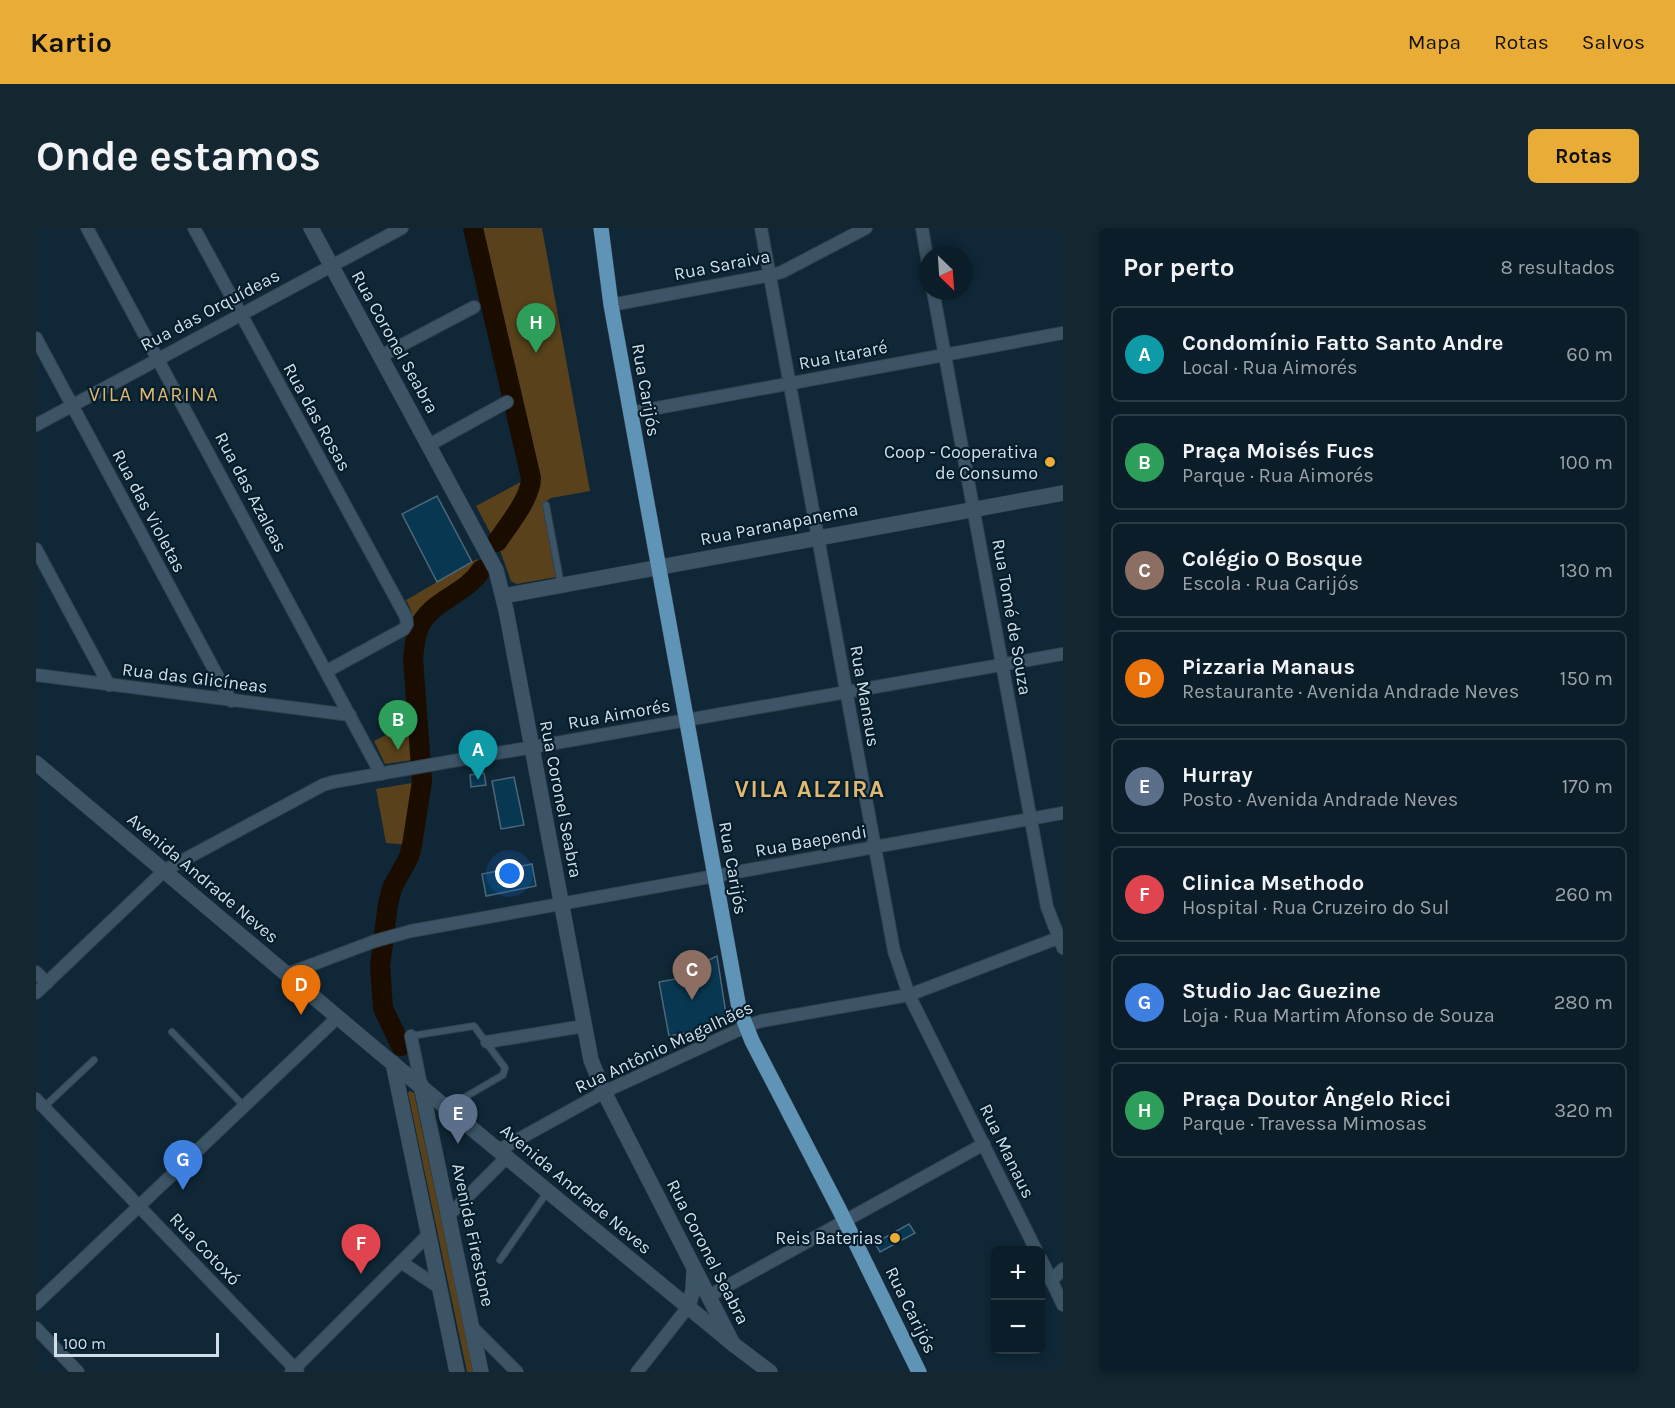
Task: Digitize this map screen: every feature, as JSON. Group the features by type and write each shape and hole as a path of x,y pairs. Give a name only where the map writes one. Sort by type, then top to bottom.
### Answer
{"main road":[{"name":"Rua Carijós","path":"601,228 611,305 630,413 739,1008 746,1027 919,1372"}],"street":[{"name":"Rua das Azaleas","path":"87,228 381,774"},
{"name":"Rua das Rosas","path":"194,228 405,617 407,624 404,630 327,671"},
{"name":"Rua Coronel Seabra","path":"311,228 491,558 503,596 591,1060 604,1092 733,1344 770,1372"},
{"name":"Rua das Orquídeas","path":"36,425 402,228"},
{"name":"Rua Manaus","path":"761,228 894,951 909,995 1034,1246"},
{"name":"Rua Saraiva","path":"611,305 782,272 866,228"},
{"path":"922,228 925,246"},
{"name":"Rua Tomé de Souza","path":"935,300 1047,907 1060,943"},
{"path":"381,356 474,307"},
{"name":"Rua Itararé","path":"630,413 1063,333"},
{"name":"Rua das Violetas","path":"36,338 231,701"},
{"path":"429,445 507,402"},
{"name":"Rua Paranapanema","path":"503,596 1063,493"},
{"path":"36,549 109,685"},
{"name":"Rua Aimorés","path":"36,993 165,870 309,791 333,782 1063,654"},
{"name":"Rua das Glicíneas","path":"36,675 350,716"},
{"name":"Avenida Andrade Neves","path":"36,763 733,1344"},
{"name":"Rua Baependi","path":"287,974 392,936 1063,813"},
{"name":"Rua Antônio Magalhães","path":"448,1215 503,1153 604,1092 746,1027 761,1021 909,995 1060,943"},
{"path":"36,972 47,983"},
{"path":"36,1304 338,1017"},
{"path":"487,1042 584,1026"},
{"name":"Avenida Firestone","path":"411,1036 481,1372"},
{"path":"393,1062 457,1372"},
{"name":"Rua Cotoxó","path":"40,1103 294,1371"},
{"path":"709,1296 984,1144"},
{"path":"294,1371 429,1234"},
{"path":"401,1262 440,1288"},
{"path":"1045,1268 1063,1305"},
{"path":"637,1372 688,1307 693,1290 694,1269"},
{"path":"1051,1281 1063,1269"},
{"path":"472,1327 517,1372"},
{"path":"36,1328 78,1372"}],"lane":[{"path":"546,505 561,585"},
{"path":"411,1036 474,1026 506,1072 447,1107"},
{"path":"172,1032 244,1106"},
{"path":"40,1103 94,1060"},
{"path":"500,1260 549,1190"}],"shaded area":[{"path":"481,228 542,228 590,491 551,498 543,503 556,577 517,584 511,581 501,553 476,506 528,478 531,489 536,483"},
{"path":"477,559 485,576 433,605 408,638 413,619 406,600"},
{"path":"415,720 419,759 385,764 374,741"},
{"path":"418,782 410,845 386,843 376,789"},
{"path":"410,1091 414,1093 474,1372 467,1372 408,1093"}],"building":[{"path":"437,496 472,562 437,582 402,514"},
{"path":"484,773 486,785 471,787 470,775"},
{"path":"514,777 524,825 501,829 492,781"},
{"path":"532,864 536,886 486,896 482,874"},
{"path":"717,956 726,1014 723,1022 712,1028 669,1036 659,982 681,978 680,975 701,968 700,964"},
{"name":"Reis Baterias","path":"909,1224 915,1233 880,1252 875,1243"}],"waterway":[{"path":"473,228 531,478 523,503 497,542"},
{"path":"401,1046 383,1008 380,966 388,904 392,888 409,857 422,781 413,658 415,644 418,630 430,612 466,586 481,570"}],"place":[{"name":"Praça Doutor Ângelo Ricci","path":"536,353"},
{"name":"Coop - Cooperativa de Consumo","path":"1050,462"},
{"name":"Praça Moisés Fucs","path":"398,750"},
{"name":"Condomínio Fatto Santo Andre","path":"478,780"},
{"name":"Colégio O Bosque","path":"692,1000"},
{"name":"Pizzaria Manaus","path":"301,1015"},
{"name":"Hurray","path":"458,1144"},
{"name":"Studio Jac Guezine","path":"183,1190"},
{"name":"Reis Baterias","path":"895,1238"},
{"name":"Clinica Msethodo","path":"361,1274"}],"district":[{"name":"VILA MARINA","path":"154,394"},
{"name":"VILA ALZIRA","path":"810,789"}]}
